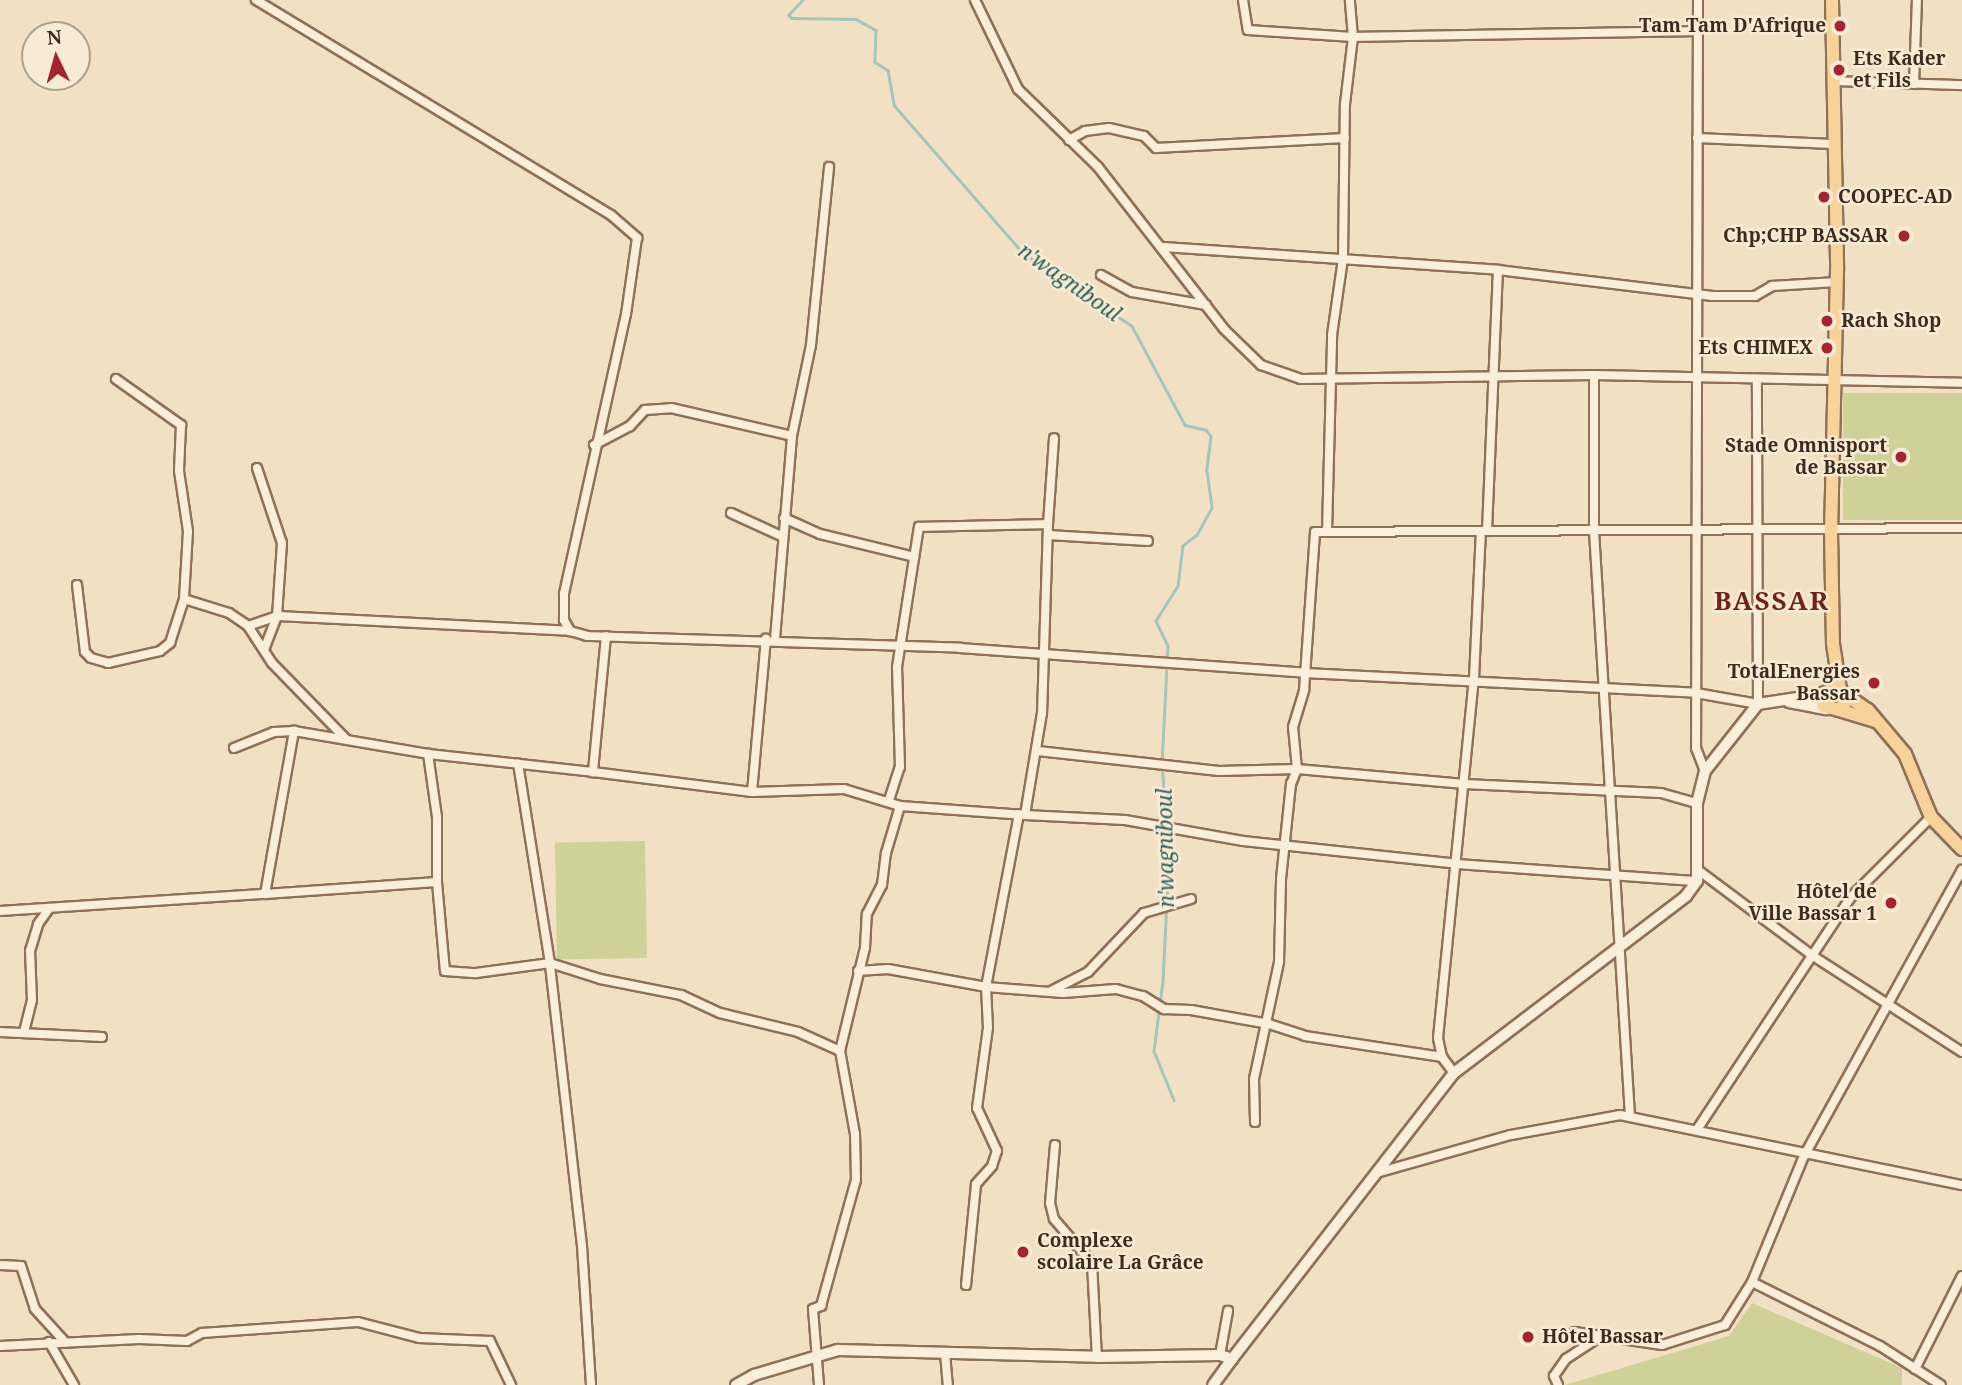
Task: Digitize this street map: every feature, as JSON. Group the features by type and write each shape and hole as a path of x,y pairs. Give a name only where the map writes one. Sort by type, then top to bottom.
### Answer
{"main road":[{"path":"1832,0 1832,144 1837,282 1831,531 1833,710"},
{"path":"1833,710 1845,703 1834,692"},
{"path":"1834,692 1879,723 1905,754 1931,817 1962,849"},
{"path":"1833,710 1879,723"},
{"path":"736,1385 838,1350 1097,1357 1220,1354 1232,1359 1213,1385"}],"street":[{"path":"256,0 611,215 637,238 626,314 594,445 564,594 564,620 570,631"},
{"path":"975,0 1018,89 1098,167 1130,212 1164,247 1206,305 1261,365 1300,379 1330,376 1594,375 1962,383"},
{"path":"1243,0 1248,30 1353,37 1697,31"},
{"path":"1327,532 1330,376 1343,259 1345,138 1353,37 1350,0"},
{"path":"1698,0 1699,529 1696,748 1704,771"},
{"path":"1914,84 1917,0"},
{"path":"1832,81 1962,85"},
{"path":"1069,140 1086,131 1109,128 1144,136 1156,148 1345,138"},
{"path":"1697,138 1832,144"},
{"path":"752,793 792,436 811,345 829,167"},
{"path":"1164,247 1498,270 1755,296 1772,286 1837,282"},
{"path":"1454,1073 1442,1058 1438,1038 1474,678 1495,376 1498,270"},
{"path":"1101,275 1132,292 1206,305"},
{"path":"1594,375 1594,530 1607,790 1617,876 1630,1117"},
{"path":"77,585 85,652 108,663 160,651 170,643 184,599 188,531 179,471 181,425 116,379"},
{"path":"1232,1359 1380,1172 1454,1073 1622,948 1686,896 1698,876 1697,803 1704,771 1758,704 1757,380"},
{"path":"594,445 630,426 645,410 671,408 792,436"},
{"path":"966,1285 976,1184 992,1166 997,1151 976,1108 988,1028 986,987 1038,751 1054,438"},
{"path":"257,468 282,543 277,616 265,648"},
{"path":"731,513 781,536"},
{"path":"784,518 820,534 914,557"},
{"path":"889,800 900,767 897,667 903,646 919,527 1048,524"},
{"path":"1255,1122 1254,1079 1269,1024 1279,962 1285,845 1291,784 1297,769 1293,727 1305,673 1315,532 1699,529 1831,531 1962,528"},
{"path":"1048,535 1148,541"},
{"path":"184,599 229,613 248,626 265,648 272,663 345,738"},
{"path":"248,626 277,616 570,631 606,636 770,639 1305,673 1474,678 1604,689 1696,693 1758,704 1834,692"},
{"path":"593,772 606,636"},
{"path":"1781,700 1833,710"},
{"path":"265,894 294,731"},
{"path":"233,748 274,732 294,731 428,754 752,793 844,789 889,800 900,806 1125,820 1285,845 1457,864 1617,876 1698,876 1886,1005 1962,1052"},
{"path":"1038,751 1219,771 1297,769 1464,784 1661,793 1697,803"},
{"path":"428,754 437,817 437,883 445,971 476,973 550,963 600,979 681,995 720,1013 798,1032 840,1051"},
{"path":"518,764 550,963 581,1234 591,1385"},
{"path":"819,1385 813,1309 821,1306 856,1180 855,1134 840,1051 858,971 867,914 882,885 886,853 900,806"},
{"path":"1698,1128 1850,898 1931,817"},
{"path":"1575,1332 1662,1345 1726,1325 1752,1282 1804,1156 1962,870"},
{"path":"0,911 437,883"},
{"path":"1048,992 1088,972 1144,913 1191,898"},
{"path":"24,1032 32,1000 30,951 38,924 48,910"},
{"path":"858,971 888,969 986,987 1048,992 1116,989 1143,996 1164,1009 1269,1024 1305,1036 1442,1058"},
{"path":"0,1032 102,1037"},
{"path":"1380,1172 1511,1135 1630,1117 1698,1128 1804,1156 1962,1185"},
{"path":"1055,1145 1050,1203 1054,1220 1091,1263 1097,1357"},
{"path":"0,1265 21,1266 35,1309 65,1342"},
{"path":"1915,1369 1962,1276"},
{"path":"1752,1282 1941,1385"},
{"path":"1220,1354 1228,1311"},
{"path":"0,1346 49,1342 187,1341 202,1333 358,1322 419,1338 490,1341 511,1385"},
{"path":"1558,1385 1554,1376 1566,1359 1601,1336"},
{"path":"49,1342 74,1385"},
{"path":"945,1353 947,1385"}],"green space":[{"name":"Stade Omnisport de Bassar","path":"1843,393 1962,393 1962,520 1843,520"},
{"path":"645,841 647,958 557,960 555,843"},
{"path":"1752,1303 1902,1368 1902,1385 1565,1385 1729,1336"}],"waterway":[{"name":"n'wagniboul","path":"803,0 789,15 792,18 856,19 876,30 875,62 888,70 894,105 1023,253 1132,326 1185,425 1206,430 1211,436 1207,471 1212,508 1197,535 1183,546 1178,586 1156,621 1168,646 1162,763 1169,859 1163,981 1154,1051 1174,1100"}],"place":[{"name":"Tam Tam D'Afrique","path":"1840,26"},
{"name":"Ets Kader et Fils","path":"1839,70"},
{"name":"COOPEC-AD","path":"1824,197"},
{"name":"Chp;CHP BASSAR","path":"1904,236"},
{"name":"Rach Shop","path":"1827,321"},
{"name":"Ets CHIMEX","path":"1827,348"},
{"name":"Stade Omnisport de Bassar","path":"1901,457"},
{"name":"TotalEnergies Bassar","path":"1874,683"},
{"name":"Hôtel de Ville Bassar 1","path":"1891,903"},
{"name":"Complexe scolaire La Grâce","path":"1023,1252"},
{"name":"Hôtel Bassar","path":"1528,1337"}],"district":[{"name":"BASSAR","path":"1772,601"}]}
